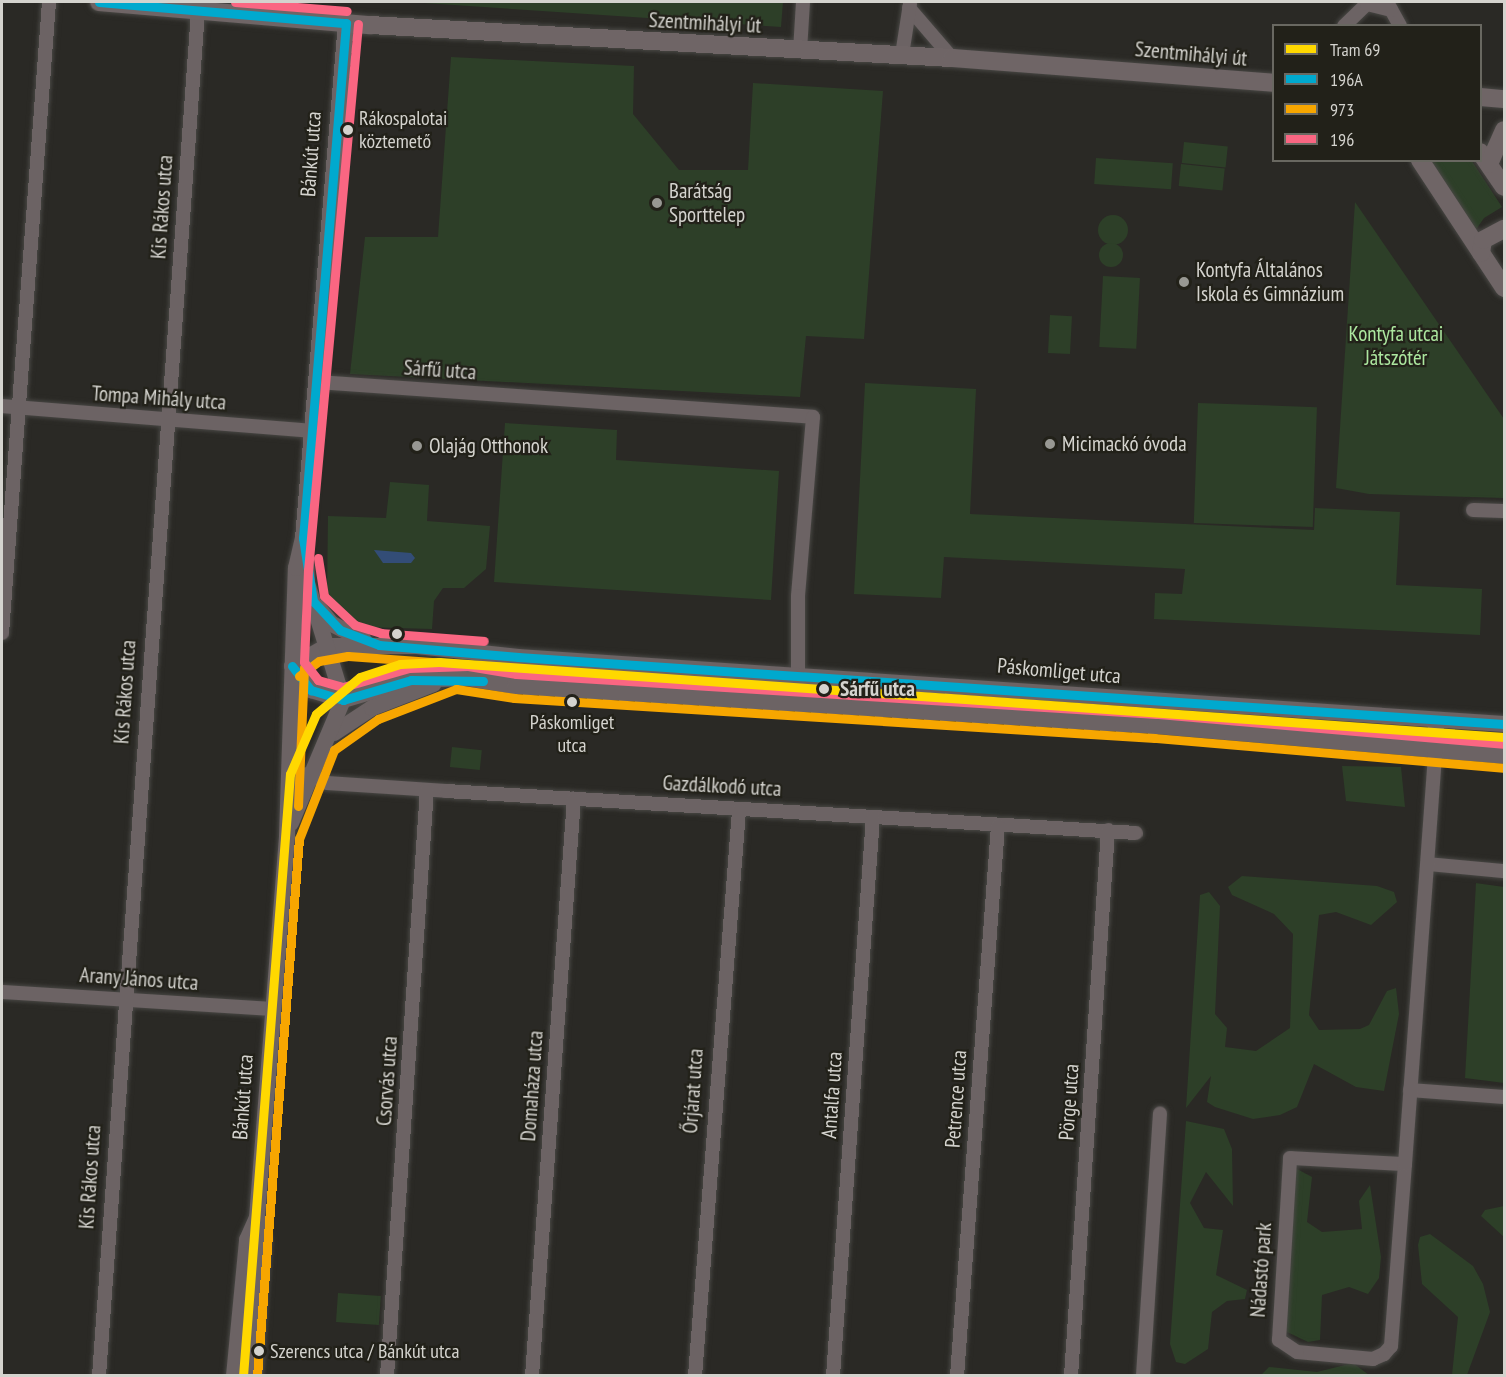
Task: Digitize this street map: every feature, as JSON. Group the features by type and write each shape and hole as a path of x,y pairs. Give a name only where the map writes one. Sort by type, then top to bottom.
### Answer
{"main road":[{"name":"Szentmihályi út","path":"99,2 206,8 346,23 952,58 1272,83"},
{"path":"1482,97 1504,99"},
{"path":"1504,130 1485,158 1504,188"},
{"path":"1421,162 1504,288"},
{"path":"1481,253 1483,240 1504,229"}],"street":[{"path":"2,633 17,407 49,2"},
{"path":"800,51 803,2"},
{"path":"1347,23 1350,2"},
{"path":"1347,23 1375,3 1389,6 1399,24"},
{"path":"902,55 910,5"},
{"path":"910,5 952,58"},
{"name":"Kis Rákos utca","path":"99,1376 123,997 167,420 206,8"},
{"name":"Bánkút utca","path":"254,1376 263,1240 257,1218 287,836 296,568 303,538 313,431 346,23"},
{"name":"Sárfű utca","path":"316,382 813,417 798,596 800,677 798,704"},
{"name":"Tompa Mihály utca","path":"2,406 313,431"},
{"path":"1473,510 1504,511"},
{"name":"Bánkút utca","path":"287,836 307,774 324,742 337,724 343,700 313,601 303,538"},
{"path":"313,601 340,630 379,645"},
{"name":"Páskomliget utca","path":"292,666 327,646 379,645 800,677 1504,724"},
{"path":"292,666 311,690 343,700 411,680 454,678 798,704 1156,726 1435,752 1504,756"},
{"path":"324,742 372,708 454,678"},
{"path":"1435,752 1436,721"},
{"name":"Nádastó park","path":"1405,1164 1290,1158 1277,1323 1286,1347 1373,1359 1391,1346 1405,1164 1410,1090 1428,864 1435,752"},
{"name":"Gazdálkodó utca","path":"307,774 327,783 1136,833"},
{"name":"Csorvás utca","path":"387,1376 427,790"},
{"name":"Domaháza utca","path":"532,1376 574,799"},
{"name":"Őrjárat utca","path":"695,1376 739,810"},
{"name":"Antalfa utca","path":"833,1376 873,817"},
{"name":"Petrence utca","path":"957,1376 998,826"},
{"name":"Pörge utca","path":"1071,1376 1108,830"},
{"path":"1428,864 1504,871"},
{"name":"Arany János utca","path":"2,992 123,997 273,1009"},
{"path":"1410,1090 1504,1097"},
{"path":"1143,1376 1160,1114"},
{"name":"Bánkút utca","path":"234,1376 247,1240 257,1218"}],"green space":[{"path":"409,2 783,2 781,27"},
{"name":"Barátság Sporttelep","path":"451,57 634,66 633,114 679,170 748,170 753,83 883,91 864,339 806,336 800,397 350,374 365,237 438,237"},
{"path":"1184,142 1228,147 1226,167 1182,163"},
{"path":"1096,158 1173,163 1171,189 1094,184"},
{"path":"1426,162 1473,162 1502,207 1484,218 1473,234"},
{"path":"1181,164 1225,169 1222,190 1179,186"},
{"name":"Kontyfa utcai Játszótér","path":"1355,202 1504,419 1504,498 1369,494 1336,488"},
{"path":"1113,215 1119,216 1127,224 1127,236 1119,244 1113,245 1107,244 1099,236 1098,230 1099,224 1107,216"},
{"path":"1111,243 1120,246 1123,255 1120,264 1111,267 1102,264 1099,255 1102,246"},
{"path":"1103,276 1140,278 1136,349 1099,347"},
{"path":"1050,315 1072,316 1070,354 1048,353"},
{"path":"865,383 976,389 970,514 1314,530 1315,508 1400,512 1396,585 1482,589 1480,635 1154,619 1155,593 1182,594 1185,569 944,557 941,598 854,594"},
{"path":"1198,403 1317,407 1313,527 1194,523"},
{"path":"505,423 617,430 616,460 779,471 771,600 494,582"},
{"path":"390,482 429,485 427,521 490,526 486,569 464,588 443,588 434,601 432,629 363,627 334,609 327,595 328,516 386,518"},
{"path":"452,747 482,750 480,770 450,767"},
{"path":"1342,766 1401,767 1405,807 1346,801"},
{"path":"1242,876 1377,886 1394,892 1397,902 1371,925 1336,912 1319,915 1309,1015 1319,1030 1360,1029 1369,1025 1387,991 1396,988 1399,1014 1384,1091 1356,1087 1314,1064 1297,1107 1280,1115 1253,1119 1215,1107 1207,1102 1211,1076 1186,1108 1200,895 1209,892 1220,906 1215,1014 1227,1028 1225,1047 1256,1051 1290,1028 1293,934 1274,914 1232,895 1228,887"},
{"path":"1476,883 1504,887 1504,1083 1465,1078"},
{"path":"1186,1121 1224,1129 1232,1149 1233,1206 1206,1172 1190,1203 1204,1228 1223,1230 1216,1275 1247,1290 1245,1299 1227,1301 1212,1312 1208,1349 1185,1364 1176,1362 1170,1344"},
{"path":"1297,1169 1312,1177 1307,1222 1322,1232 1362,1229 1359,1201 1370,1185 1381,1257 1379,1278 1368,1294 1349,1287 1322,1295 1320,1340 1308,1342 1285,1331 1289,1181"},
{"path":"1504,1206 1504,1237 1481,1216 1485,1210"},
{"path":"1430,1234 1473,1266 1483,1284 1490,1312 1467,1375 1452,1375 1458,1317 1422,1284 1418,1245 1420,1237"},
{"path":"338,1293 381,1296 379,1325 336,1322"},
{"path":"1353,1363 1369,1375 1262,1374 1269,1367 1317,1372"}],"water":[{"path":"374,550 411,553 415,558 411,563 383,563"}],"tram line":[{"name":"69","path":"243,1376 290,774 316,714 360,677 400,664 439,662 1504,737"}],"transit line":[{"name":"196A","path":"99,2 346,23"},
{"name":"196","path":"235,2 347,11"},
{"name":"196A","path":"346,23 303,538 313,601 340,630 379,645 518,657 1504,724"},
{"name":"196","path":"358,24 308,570 304,662 318,680 343,687 409,668 468,666 516,674 1157,714 1504,744"},
{"name":"196","path":"318,558 324,596 355,625 381,633 484,641"},
{"name":"973","path":"299,676 319,661 348,656 502,667"},
{"name":"196A","path":"292,666 311,690 343,700 411,680 483,681"},
{"name":"973","path":"298,806 304,667"},
{"name":"973","path":"257,1376 299,839 334,750 378,719 456,689 514,698 1155,738 1503,768"}],"place":[{"name":"Rákospalotai köztemető","path":"348,130"},
{"name":"Barátság Sporttelep","path":"657,203"},
{"name":"Kontyfa Általános Iskola és Gimnázium","path":"1184,282"},
{"name":"Micimackó óvoda","path":"1050,444"},
{"name":"Olajág Otthonok","path":"417,446"},
{"name":"Sárfű utca","path":"824,689"},
{"name":"Páskomliget utca","path":"572,702"},
{"name":"Szerencs utca / Bánkút utca","path":"259,1351"}]}
